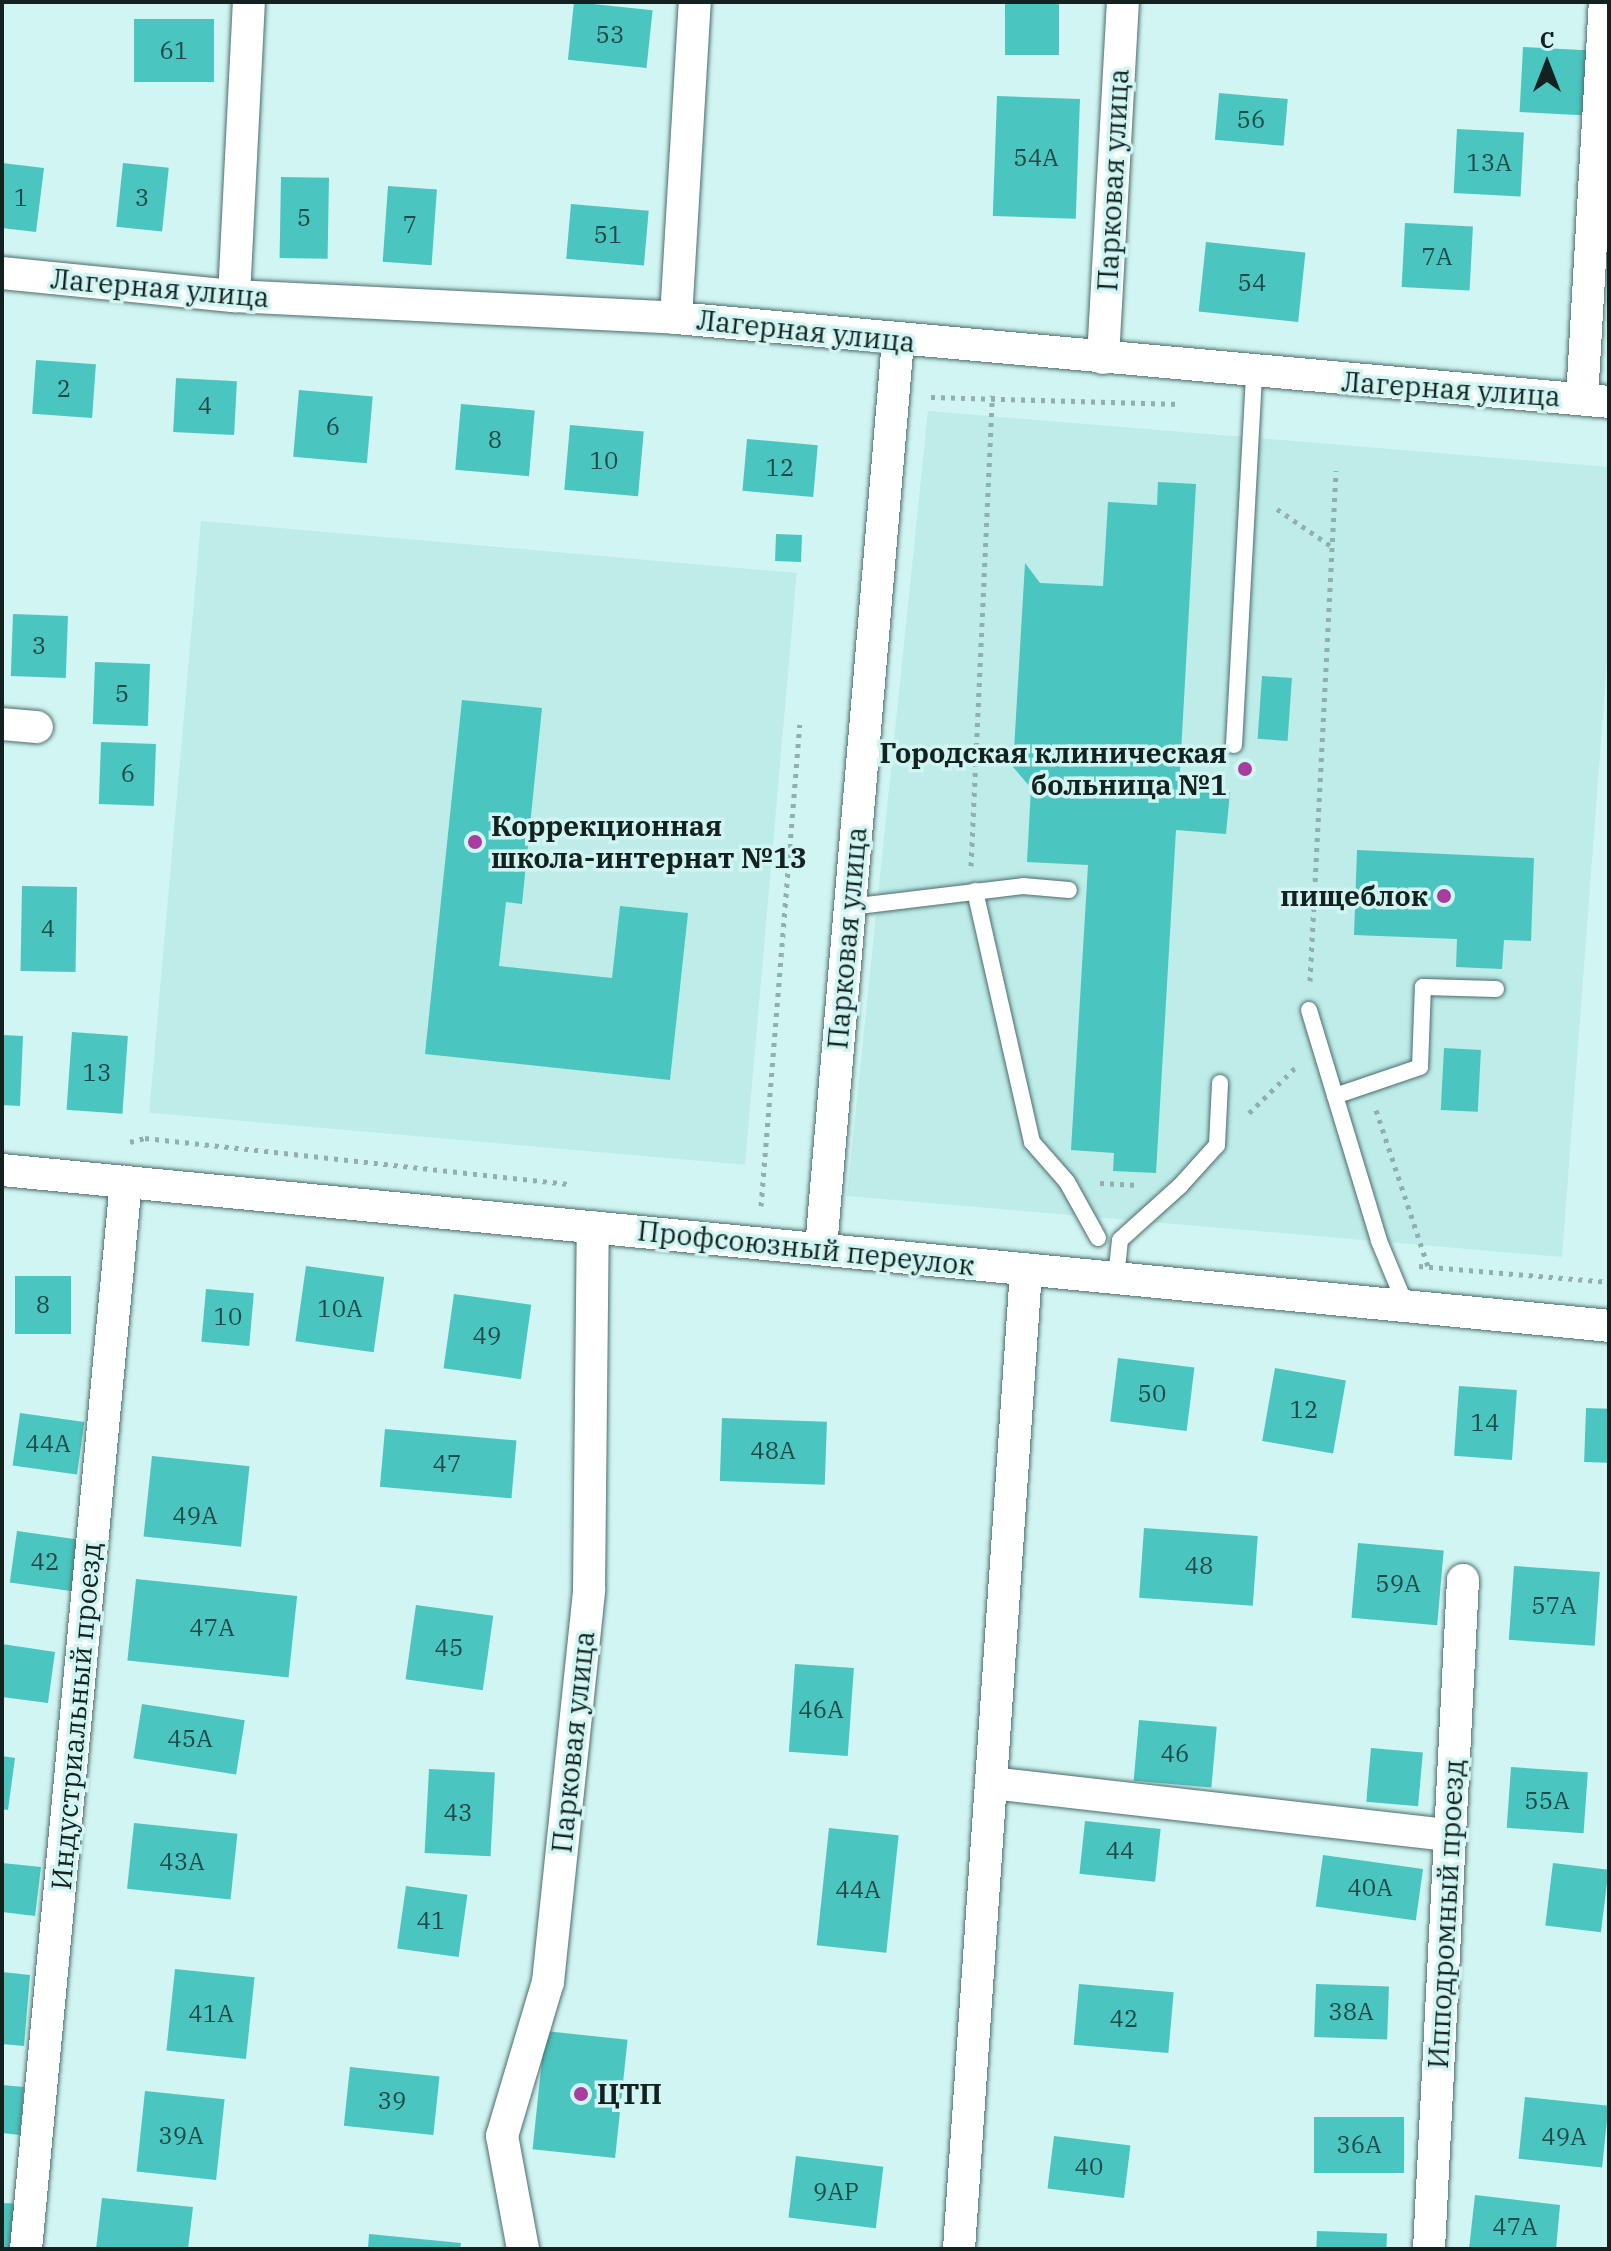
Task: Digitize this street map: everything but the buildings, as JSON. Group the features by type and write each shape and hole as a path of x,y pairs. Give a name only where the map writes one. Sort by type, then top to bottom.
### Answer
{"street":[{"path":"234,296 249,2"},
{"path":"676,318 695,2"},
{"name":"Парковая улица","path":"1103,358 1123,2"},
{"path":"1596,401 1605,2"},
{"name":"Лагерная улица","path":"2,273 234,296 676,318 898,341 1596,401"},
{"name":"Парковая улица","path":"821,1248 898,341"},
{"path":"2,724 37,727"},
{"name":"Профсоюзный переулок","path":"2,1170 1609,1326"},
{"name":"Индустриальный проезд","path":"26,2249 126,1182"},
{"name":"Парковая улица","path":"523,2249 502,2136 548,1982 589,1590 593,1227"},
{"path":"959,2249 1026,1270"},
{"name":"Ипподромный проезд","path":"1429,2249 1463,1580"},
{"path":"991,1783 1450,1835"}],"lane":[{"path":"1234,745 1254,373"},
{"path":"850,907 1023,886 1069,890"},
{"path":"975,891 1032,1142 1067,1182 1098,1238"},
{"path":"1335,1096 1420,1067 1423,987 1496,989"},
{"path":"1309,1010 1379,1241 1406,1306"},
{"path":"1116,1278 1120,1240 1180,1186 1217,1145 1220,1083"}],"path":[{"path":"975,891 971,872 992,395"},
{"path":"1309,1010 1336,471"},
{"path":"1248,489 1332,546"},
{"path":"759,1243 800,725"},
{"path":"1217,1145 1319,1044"},
{"path":"1067,1182 1180,1186"}],"shaded area":[{"name":"Городская клиническая больница №1","path":"928,411 1609,467 1609,635 1562,1257 847,1196"},
{"name":"Коррекционная школа-интернат №13","path":"201,521 797,573 745,1165 149,1113"}],"place":[{"name":"Городская клиническая больница №1","path":"1245,769"},
{"name":"Коррекционная школа-интернат №13","path":"475,842"},
{"name":"пищеблок","path":"1444,896"},
{"name":"ЦТП","path":"581,2094"}]}
